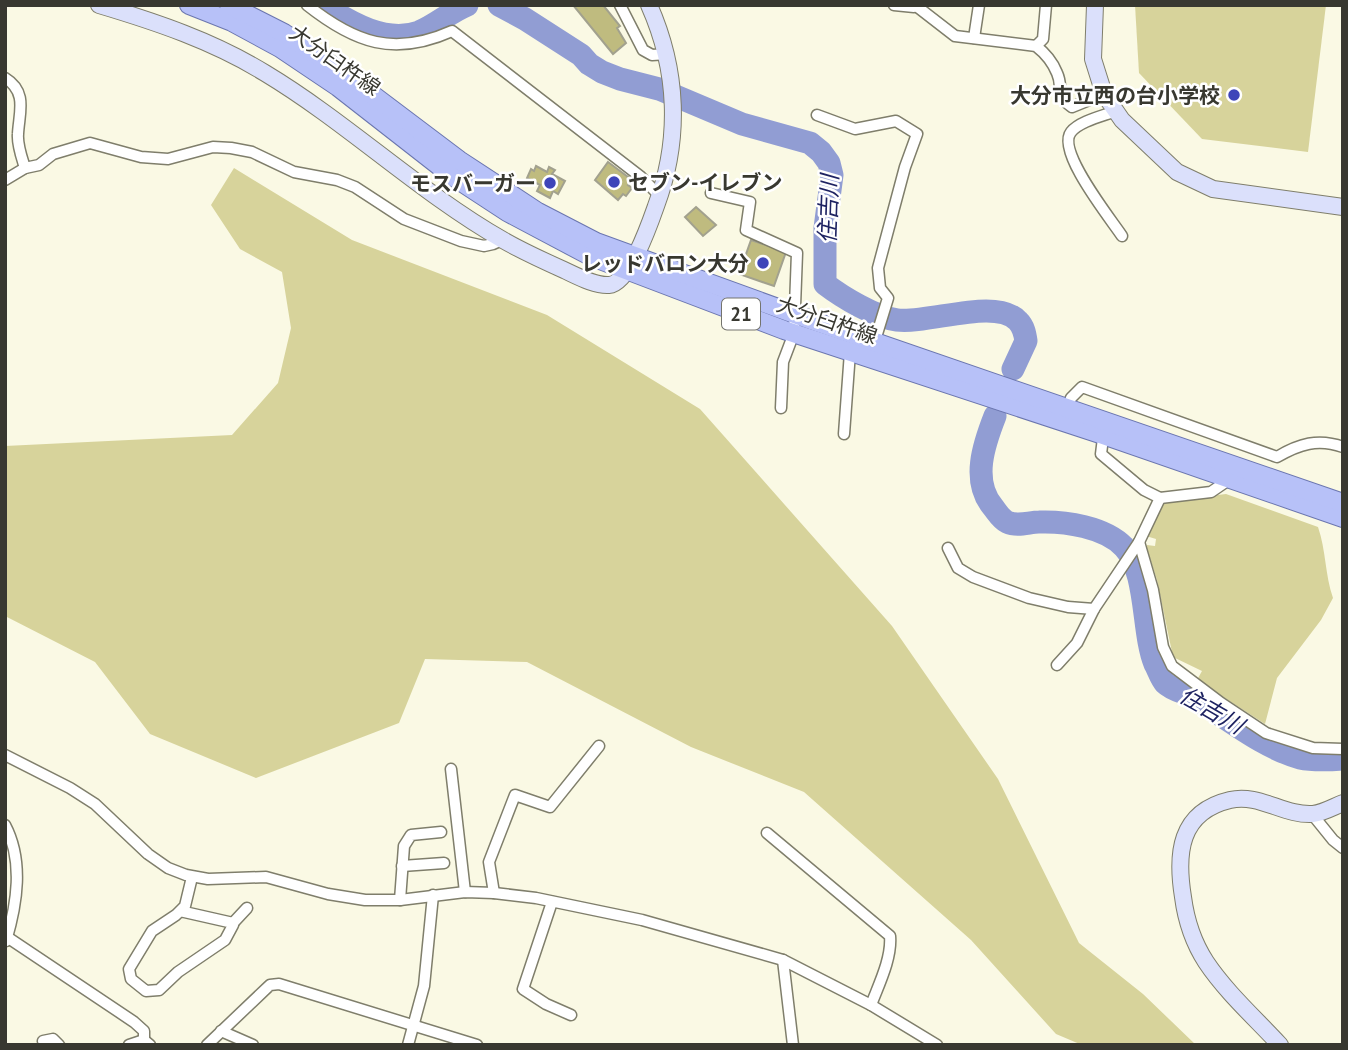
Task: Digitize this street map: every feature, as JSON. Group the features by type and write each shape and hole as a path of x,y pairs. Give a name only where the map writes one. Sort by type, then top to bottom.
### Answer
{"main road":[{"name":"大分臼杵線","path":"189,5 232,22 280,48 338,87 452,176 558,241 795,314 871,350 1343,503"},
{"name":"大分臼杵線","path":"229,5 284,33 349,77 459,160 538,212 596,242 631,264 794,333 850,352 871,350"},
{"name":"大分臼杵線","path":"1105,428 1230,479 1343,518"}],"street":[{"path":"99,5 179,30 262,71 315,105 455,209 502,240 602,285 613,285 631,264 660,196 672,148 671,77 667,54 649,5"},
{"path":"307,5 350,33 378,43 403,46 431,41 452,31 641,177 660,196"},
{"path":"620,5 643,50 652,55 667,54"},
{"path":"894,5 915,6 955,36 1037,46 1045,53 1058,75 1063,101 1072,107 1104,94"},
{"path":"974,38 979,5"},
{"path":"1037,46 1043,39 1046,5"},
{"path":"1095,5 1093,59 1104,94 1116,111 1177,172 1213,189 1343,207"},
{"path":"5,78 21,95 22,111 17,136 25,168"},
{"path":"1116,111 1078,126 1070,132 1067,140 1077,168 1122,236"},
{"path":"817,115 855,129 896,121 917,134 905,167 878,268 880,288 888,298 871,350"},
{"path":"5,180 25,168 39,165 53,154 90,143 141,157 168,159 213,147 230,148 252,152 294,172 337,180 355,187 404,219 461,241 484,246 502,240"},
{"path":"711,193 750,202 746,230 797,253 794,333 783,362 781,408"},
{"path":"844,434 850,352"},
{"path":"1066,415 1072,398 1082,387 1277,457 1299,445 1328,441 1343,447"},
{"path":"1105,428 1101,454 1144,490 1160,498 1211,492 1230,479"},
{"path":"1057,665 1077,643 1094,609 1137,544 1160,498"},
{"path":"1137,544 1153,590 1163,647 1172,666 1266,733 1313,748 1343,748"},
{"path":"948,548 958,568 973,577 1029,598 1068,607 1094,609"},
{"path":"494,893 489,862 515,795 550,807 599,746"},
{"path":"5,755 95,804 148,854 168,868 192,877 208,879 257,876 348,898 400,900 466,892 494,893 667,926 783,960 871,1005 937,1045"},
{"path":"451,769 466,892"},
{"path":"1280,1045 1213,971 1198,947 1187,919 1180,877 1179,857 1183,839 1193,822 1206,810 1237,798 1312,814 1343,803"},
{"path":"1312,814 1343,848"},
{"path":"5,825 16,856 11,876 15,908 6,940 140,1027 147,1042 138,1040 129,1045"},
{"path":"400,900 404,846 411,835 441,832"},
{"path":"767,833 890,936 891,944 871,1005"},
{"path":"402,866 444,863"},
{"path":"192,877 187,899 180,911 152,931 129,969 131,979 146,992 159,990 178,972 225,940 233,923 247,908"},
{"path":"408,1045 428,963 433,895"},
{"path":"552,902 523,989 546,1004 571,1015"},
{"path":"180,911 233,923"},
{"path":"783,960 793,1045"},
{"path":"207,1045 270,985 279,984 477,1045"},
{"path":"221,1031 253,1045"},
{"path":"43,1041 53,1039 59,1045"}],"shaded area":[{"name":"大分市立西の台小学校","path":"1135,5 1326,5 1308,152 1202,139 1139,73"},
{"path":"234,168 352,240 547,315 700,409 892,626 998,779 1079,943 1143,994 1196,1045 1082,1045 1056,1034 971,940 804,792 691,747 527,662 425,659 399,723 256,778 150,734 95,662 5,616 5,446 232,435 278,383 291,328 282,272 240,249 211,205"},
{"path":"1226,494 1318,527 1333,598 1321,620 1277,678 1265,724 1197,680 1202,671 1173,657 1157,580 1147,549 1147,545 1155,546 1156,539 1146,536 1162,504"}],"building":[{"path":"573,5 603,5 620,26 617,28 626,43 613,54"},
{"name":"セブン-イレブン","path":"608,162 632,180 628,185 632,188 626,196 623,194 618,200 595,180"},
{"name":"モスバーガー","path":"536,166 547,172 549,167 555,170 552,174 565,181 558,194 553,191 550,198 537,191 540,185 527,178 531,169 534,171"},
{"path":"696,207 716,225 703,236 685,217"},
{"name":"レッドバロン大分","path":"751,240 786,252 774,286 739,274"}],"waterway":[{"name":"住吉川","path":"322,5 368,29 393,35 419,32 467,5"},
{"name":"住吉川","path":"499,5 581,55 602,72 659,89 742,124 810,143 829,163 832,175 825,228 825,284 869,311 897,320 978,311 1008,314 1020,323 1026,341 1013,369"},
{"name":"住吉川","path":"995,416 982,462 982,486 986,497 1007,522 1072,524 1096,530 1124,547 1137,571 1151,651 1165,683 1285,753 1311,760 1343,759"}],"place":[{"name":"大分市立西の台小学校","path":"1234,95"},
{"name":"セブン-イレブン","path":"614,182"},
{"name":"モスバーガー","path":"550,183"},
{"name":"レッドバロン大分","path":"763,263"}]}
